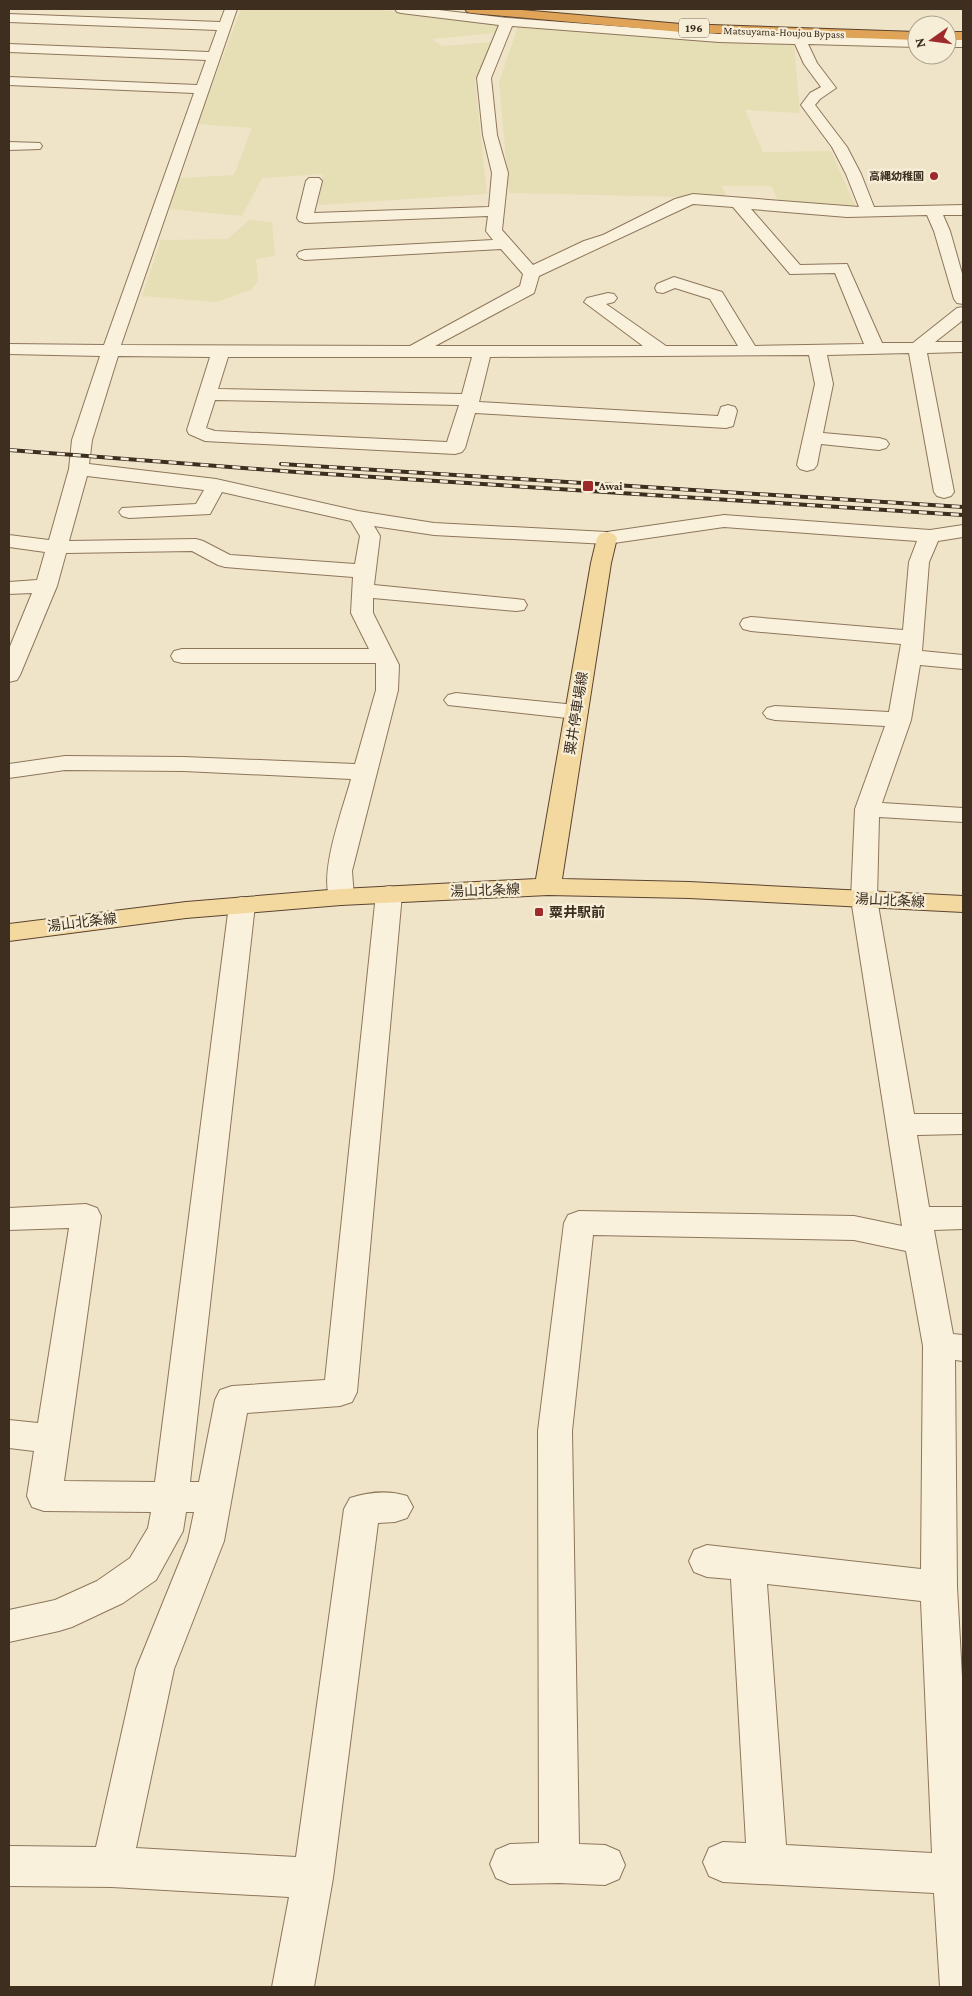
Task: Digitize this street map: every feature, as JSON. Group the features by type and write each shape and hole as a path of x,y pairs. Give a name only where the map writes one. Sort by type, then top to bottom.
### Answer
{"highway":[{"name":"Matsuyama-Houjou Bypass","path":"471,9 682,28 907,36"},
{"name":"Matsuyama-Houjou Bypass","path":"544,9 682,19 907,27"}],"main road":[{"name":"粟井停車場線","path":"548,887 576,712 607,538"},
{"name":"湯山北条線","path":"9,933 120,918 242,905 389,894 548,887 689,890 963,904"}],"street":[{"path":"9,675 46,586 79,469 82,440 110,352 231,9"},
{"path":"401,9 507,22 719,38 907,43"},
{"path":"9,18 224,26"},
{"path":"60,83 103,22"},
{"path":"507,22 484,78 490,135 500,173 494,231 531,274"},
{"path":"800,41 810,64 829,88 815,96 808,105 812,114 833,138 856,178 868,212"},
{"path":"9,48 214,56"},
{"path":"10,83 60,83 203,89"},
{"path":"9,146 35,146"},
{"path":"314,181 305,218 496,211"},
{"path":"531,274 590,244 609,238 681,202 693,199 868,212 963,210"},
{"path":"737,202 796,270 841,268 875,348"},
{"path":"932,210 941,225 963,299"},
{"path":"305,256 506,244"},
{"path":"413,350 528,289 531,274"},
{"path":"663,288 674,282 716,296 750,351"},
{"path":"608,298 593,302 662,351"},
{"path":"917,348 963,312"},
{"path":"9,350 110,352 413,350 750,351 963,347"},
{"path":"917,348 944,492"},
{"path":"807,465 824,384 817,349"},
{"path":"221,352 196,430 212,437 455,448 469,404 482,350"},
{"path":"207,394 469,404 726,422 728,411"},
{"path":"813,438 879,445"},
{"path":"79,469 216,485 358,517 434,529 607,538 724,521 930,536 963,531"},
{"path":"129,512 202,510 216,485"},
{"path":"341,897 339,871 387,690 388,665 362,613 370,536 358,517"},
{"path":"930,536 919,562 912,648 899,720 866,809 864,899 918,1231 951,1347 939,1587 956,1782 953,1874 961,1987"},
{"path":"9,540 56,547 196,545 225,561 516,604"},
{"path":"9,588 46,586"},
{"path":"751,624 912,648 963,662"},
{"path":"182,656 383,656"},
{"path":"456,700 576,712"},
{"path":"775,713 899,720"},
{"path":"9,771 65,763 184,764 365,772"},
{"path":"866,809 963,815"},
{"path":"112,1867 155,1669 206,1541 232,1400 340,1392 389,894"},
{"path":"9,1626 59,1615 110,1592 143,1569 165,1531 171,1497 242,905"},
{"path":"900,1125 963,1124"},
{"path":"9,1219 86,1216 44,1496 214,1497"},
{"path":"560,1863 555,1431 579,1223 918,1231 963,1218"},
{"path":"9,1434 53,1439"},
{"path":"293,1987 313,1878 362,1509 395,1507"},
{"path":"707,1561 939,1587"},
{"path":"748,1566 767,1864"},
{"path":"723,1862 953,1874"},
{"path":"510,1864 560,1863 605,1865"},
{"path":"9,1866 112,1867 313,1878"}],"shaded area":[{"path":"241,9 374,9 501,24 496,33 432,39 442,46 492,42 475,82 487,194 318,205 323,174 262,178 242,216 169,209 179,178 234,175 252,128 197,124"},
{"path":"518,26 794,44 800,113 745,110 763,152 831,151 857,210 780,204 771,186 722,186 727,198 509,193 499,82"},
{"path":"249,220 272,222 275,256 256,259 258,281 251,290 216,302 142,296 161,240 228,239"}],"railway":[{"path":"9,450 296,472 963,515"},
{"path":"281,464 963,507"}],"place":[{"name":"高縄幼稚園","path":"934,176"},
{"name":"Awai","path":"588,486"},
{"name":"粟井駅前","path":"539,912"}]}
